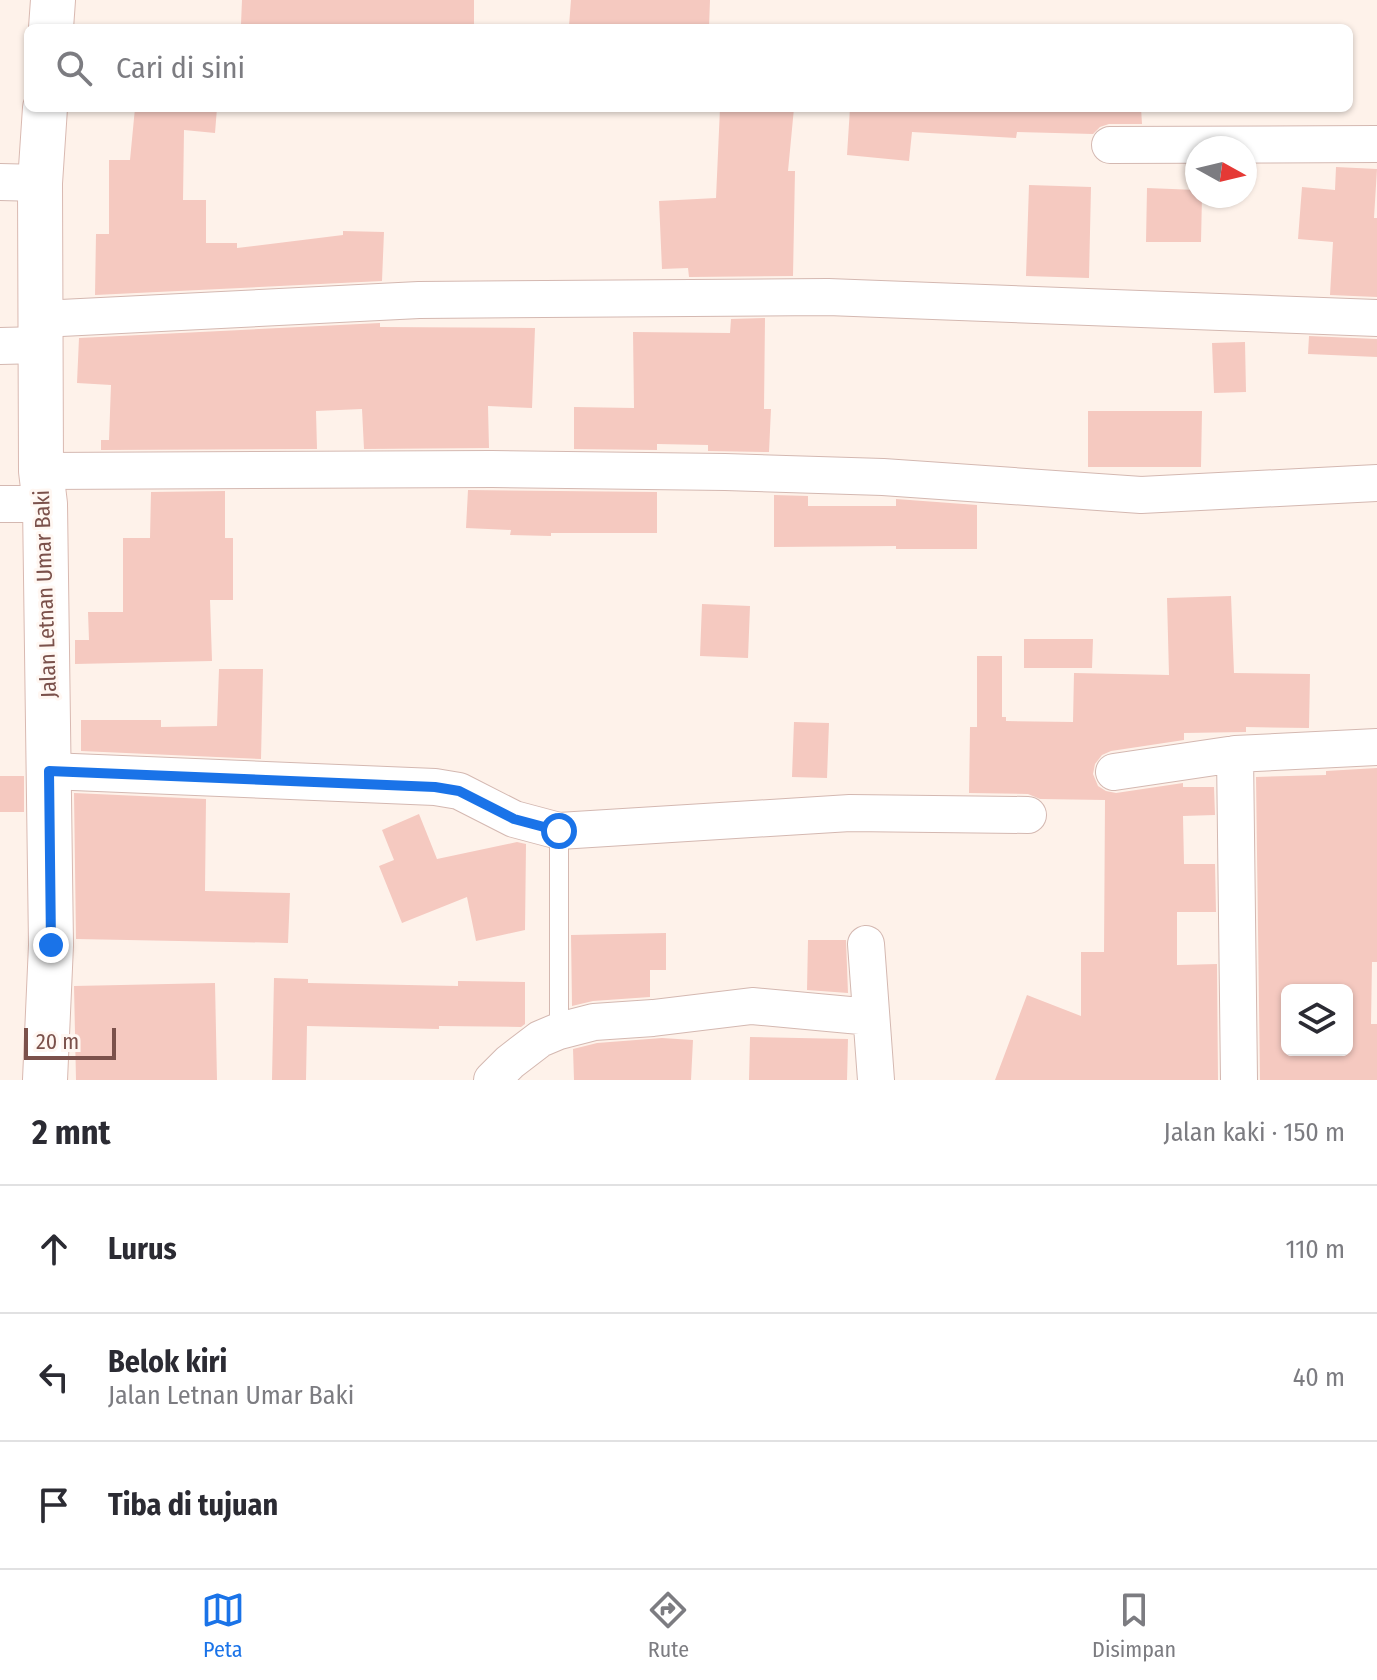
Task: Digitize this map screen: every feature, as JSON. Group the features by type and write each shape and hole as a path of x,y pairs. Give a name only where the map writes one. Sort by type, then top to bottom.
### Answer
{"street":[{"path":"51,24 53,0"},
{"name":"Jalan Letnan Umar Baki","path":"44,112 20,182 27,337 43,488 51,945 45,1080"},
{"path":"1110,145 1377,144"},
{"path":"27,337 419,300 812,297 1377,318"},
{"path":"0,504 43,488 492,469 883,477 1141,495 1377,483"},
{"path":"1114,772 1235,754 1377,747"},
{"path":"1235,754 1239,1080"},
{"path":"49,771 435,787 459,791 514,819 559,831 850,813 1028,815"},
{"path":"866,944 876,1080"},
{"path":"492,1080 540,1039 594,1022 752,1006 871,1017"}],"lane":[{"path":"559,831 559,1031"}],"building":[{"path":"242,0 474,0 474,24 241,24"},
{"path":"571,0 710,0 709,24 569,24"},
{"path":"135,112 217,112 215,133 184,130 183,200 206,200 206,243 237,243 237,248 343,235 343,231 384,232 382,281 95,295 96,234 109,234 109,160 130,160"},
{"path":"720,112 794,112 788,171 795,171 793,276 689,277 688,268 662,269 659,201 716,198"},
{"path":"850,112 1141,112 1142,124 1109,124 1093,134 1017,132 1016,138 912,132 909,161 847,155"},
{"path":"1336,167 1377,169 1374,218 1377,218 1377,297 1330,295 1333,242 1298,239 1302,187 1335,190"},
{"path":"1029,185 1091,187 1089,278 1026,276"},
{"path":"1147,188 1185,190 1185,208 1202,208 1201,242 1146,242"},
{"path":"765,318 764,409 771,409 769,452 708,451 708,445 657,444 657,450 574,449 574,407 634,408 633,332 730,333 731,319"},
{"path":"380,323 380,327 535,328 532,408 488,406 489,448 364,449 362,409 316,411 317,449 101,450 101,440 109,440 111,385 77,383 79,338"},
{"path":"1309,336 1377,339 1377,357 1308,354"},
{"path":"1245,342 1246,392 1214,393 1212,343"},
{"path":"1088,411 1202,411 1201,467 1088,467"},
{"path":"468,490 657,492 657,533 510,535 511,530 466,528"},
{"path":"225,491 225,538 233,538 233,600 210,600 212,661 75,664 75,640 89,640 88,612 123,612 123,538 150,538 151,492"},
{"path":"774,495 808,496 808,506 896,506 896,499 977,505 977,549 774,547"},
{"path":"1231,596 1234,673 1310,674 1309,728 1246,727 1246,732 1184,733 1184,740 1102,755 1095,764 1093,774 1098,786 1116,793 1183,783 1183,787 1214,787 1215,815 1183,816 1184,864 1215,864 1216,912 1177,912 1177,965 1217,964 1218,1080 995,1080 1027,995 1081,1016 1081,952 1104,952 1105,800 969,793 970,727 977,727 977,656 1002,656 1002,717 1006,717 1006,721 1073,722 1074,673 1169,675 1167,598"},
{"path":"702,604 750,606 748,658 700,656"},
{"path":"1024,639 1093,639 1092,668 1024,668"},
{"path":"219,669 263,669 261,759 81,751 81,720 161,720 161,727 217,726"},
{"path":"794,722 829,723 827,778 792,777"},
{"path":"1377,768 1377,962 1372,962 1371,1024 1377,1024 1377,1080 1260,1080 1256,777 1326,775 1326,771"},
{"path":"0,776 24,776 24,812 0,812"},
{"path":"74,793 206,799 205,891 290,893 288,943 76,939"},
{"path":"419,814 437,859 517,842 526,844 525,930 476,941 467,897 402,923 379,866 394,860 382,830"},
{"path":"666,933 666,970 650,970 650,997 593,1001 572,1006 571,935"},
{"path":"808,940 846,940 848,993 807,990"},
{"path":"274,978 308,979 308,983 458,986 458,981 525,982 525,1024 521,1027 439,1026 439,1029 307,1026 306,1080 272,1080"},
{"path":"215,983 217,1080 76,1080 74,986"},
{"path":"750,1037 848,1039 847,1080 749,1080"},
{"path":"662,1038 693,1040 691,1080 574,1080 573,1049 597,1043"}],"route":[{"path":"51,945 49,771 435,787 459,791 514,819 559,831"}]}
